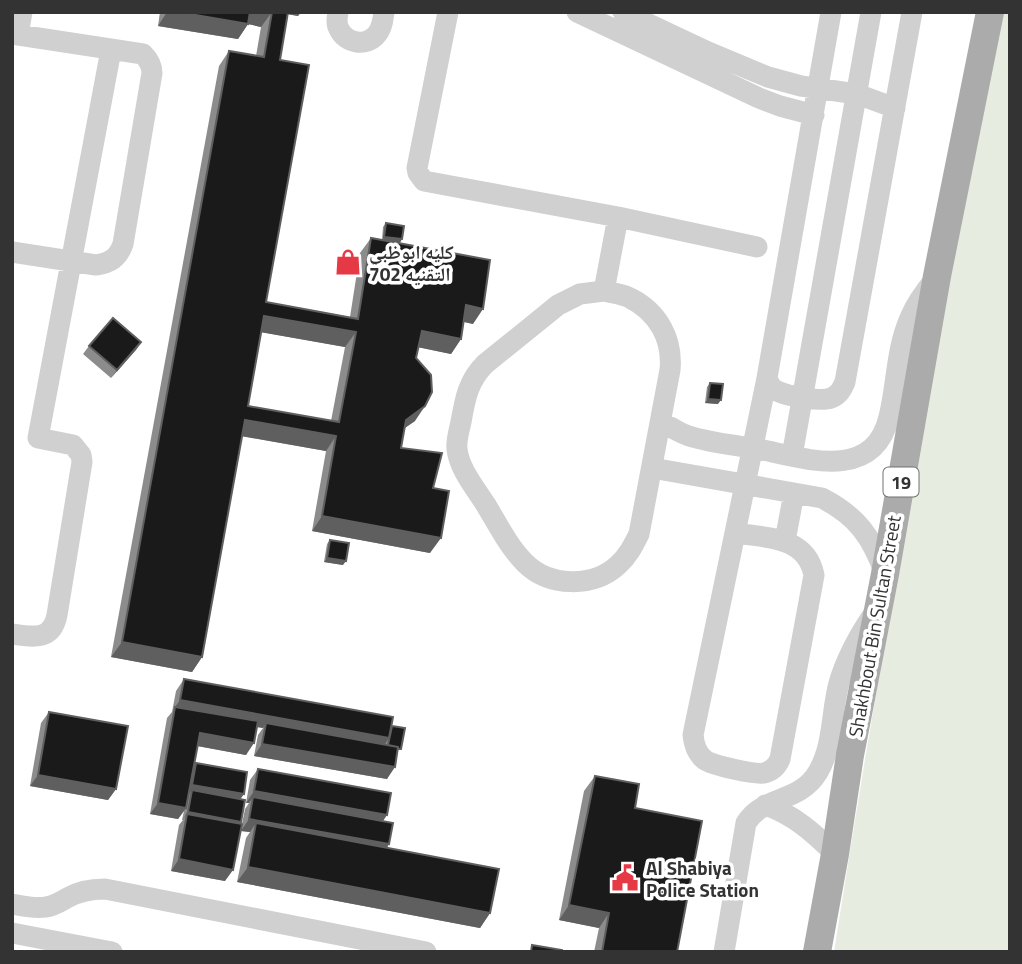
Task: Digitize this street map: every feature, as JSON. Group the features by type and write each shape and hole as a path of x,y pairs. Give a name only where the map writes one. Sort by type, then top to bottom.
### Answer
{"main road":[{"name":"Shakhbout Bin Sultan Street","path":"817,952 937,276 990,12"}],"lane":[{"path":"12,252 96,265 114,260 120,253 152,73 152,66 143,54 15,35 22,12"},
{"path":"338,12 337,22 343,36 356,42 371,40 377,35 384,12"},
{"path":"448,12 417,168 421,178 429,183 618,217 757,247"},
{"path":"577,12 704,61 818,89 857,94 895,107"},
{"path":"623,12 759,98 814,115"},
{"path":"735,533 785,541 794,545 808,558 814,575 780,759 772,770 760,774 713,765 698,754 693,735 767,378 831,12"},
{"path":"792,456 871,12"},
{"path":"767,378 775,390 822,400 837,395 845,382 912,12"},
{"path":"12,634 40,636 52,628 55,622 82,462 81,455 73,445 38,438 111,50"},
{"path":"604,291 618,217"},
{"path":"660,423 694,438 826,463 854,459 877,443 885,431 909,320 921,296 937,276"},
{"path":"604,291 628,297 649,310 664,331 671,356 660,423 639,534 630,552 617,566 600,577 581,582 543,576 527,565 514,550 458,456 457,438 467,392 477,372 558,305 580,294 604,291"},
{"path":"652,468 822,498 837,506 862,527 872,542 885,574"},
{"path":"785,541 794,494"},
{"path":"724,952 746,824 750,816 765,806 794,795 816,776 827,749 845,667 877,608"},
{"path":"765,806 797,821 835,854"},
{"path":"12,904 45,907 80,892 105,889 426,952"},
{"path":"12,933 112,952"}],"shaded area":[{"path":"998,12 1010,12 1010,952 834,952 913,482"}],"building":[{"path":"178,12 250,12 248,24"},
{"path":"272,12 288,12 280,60 309,65 266,302 358,319 371,238 490,260 483,309 466,305 461,339 422,331 416,358 431,375 432,392 425,406 406,420 401,448 442,453 433,488 449,491 441,538 322,516 336,436 245,420 202,657 122,642 229,51 264,57","holes":["264,316 356,332 339,422 248,406"]},
{"path":"386,223 404,226 402,239 384,237"},
{"path":"113,318 141,342 117,370 89,346"},
{"path":"710,383 723,384 721,400 708,399"},
{"path":"330,540 349,543 346,561 327,558"},
{"path":"184,679 393,717 389,738 180,700"},
{"path":"175,707 258,721 254,743 200,733 186,808 158,803"},
{"path":"49,712 128,726 116,789 38,775"},
{"path":"266,723 398,747 395,767 262,744"},
{"path":"392,726 405,728 401,749 388,745"},
{"path":"196,763 247,772 244,794 192,785"},
{"path":"258,769 391,793 387,815 254,791"},
{"name":"Al Shabiya Police Station","path":"595,776 639,784 635,808 702,821 677,952 602,952 609,913 569,905"},
{"path":"192,790 245,800 241,822 188,812"},
{"path":"253,797 393,823 389,844 249,819"},
{"path":"187,814 242,824 233,870 179,859"},
{"path":"256,823 499,869 490,913 248,867"},
{"path":"532,945 562,950 562,952 531,952"}],"place":[{"name":"كليه ابوظبي التقنيه 702","path":"348,262"},
{"name":"Al Shabiya Police Station","path":"625,878"}]}
